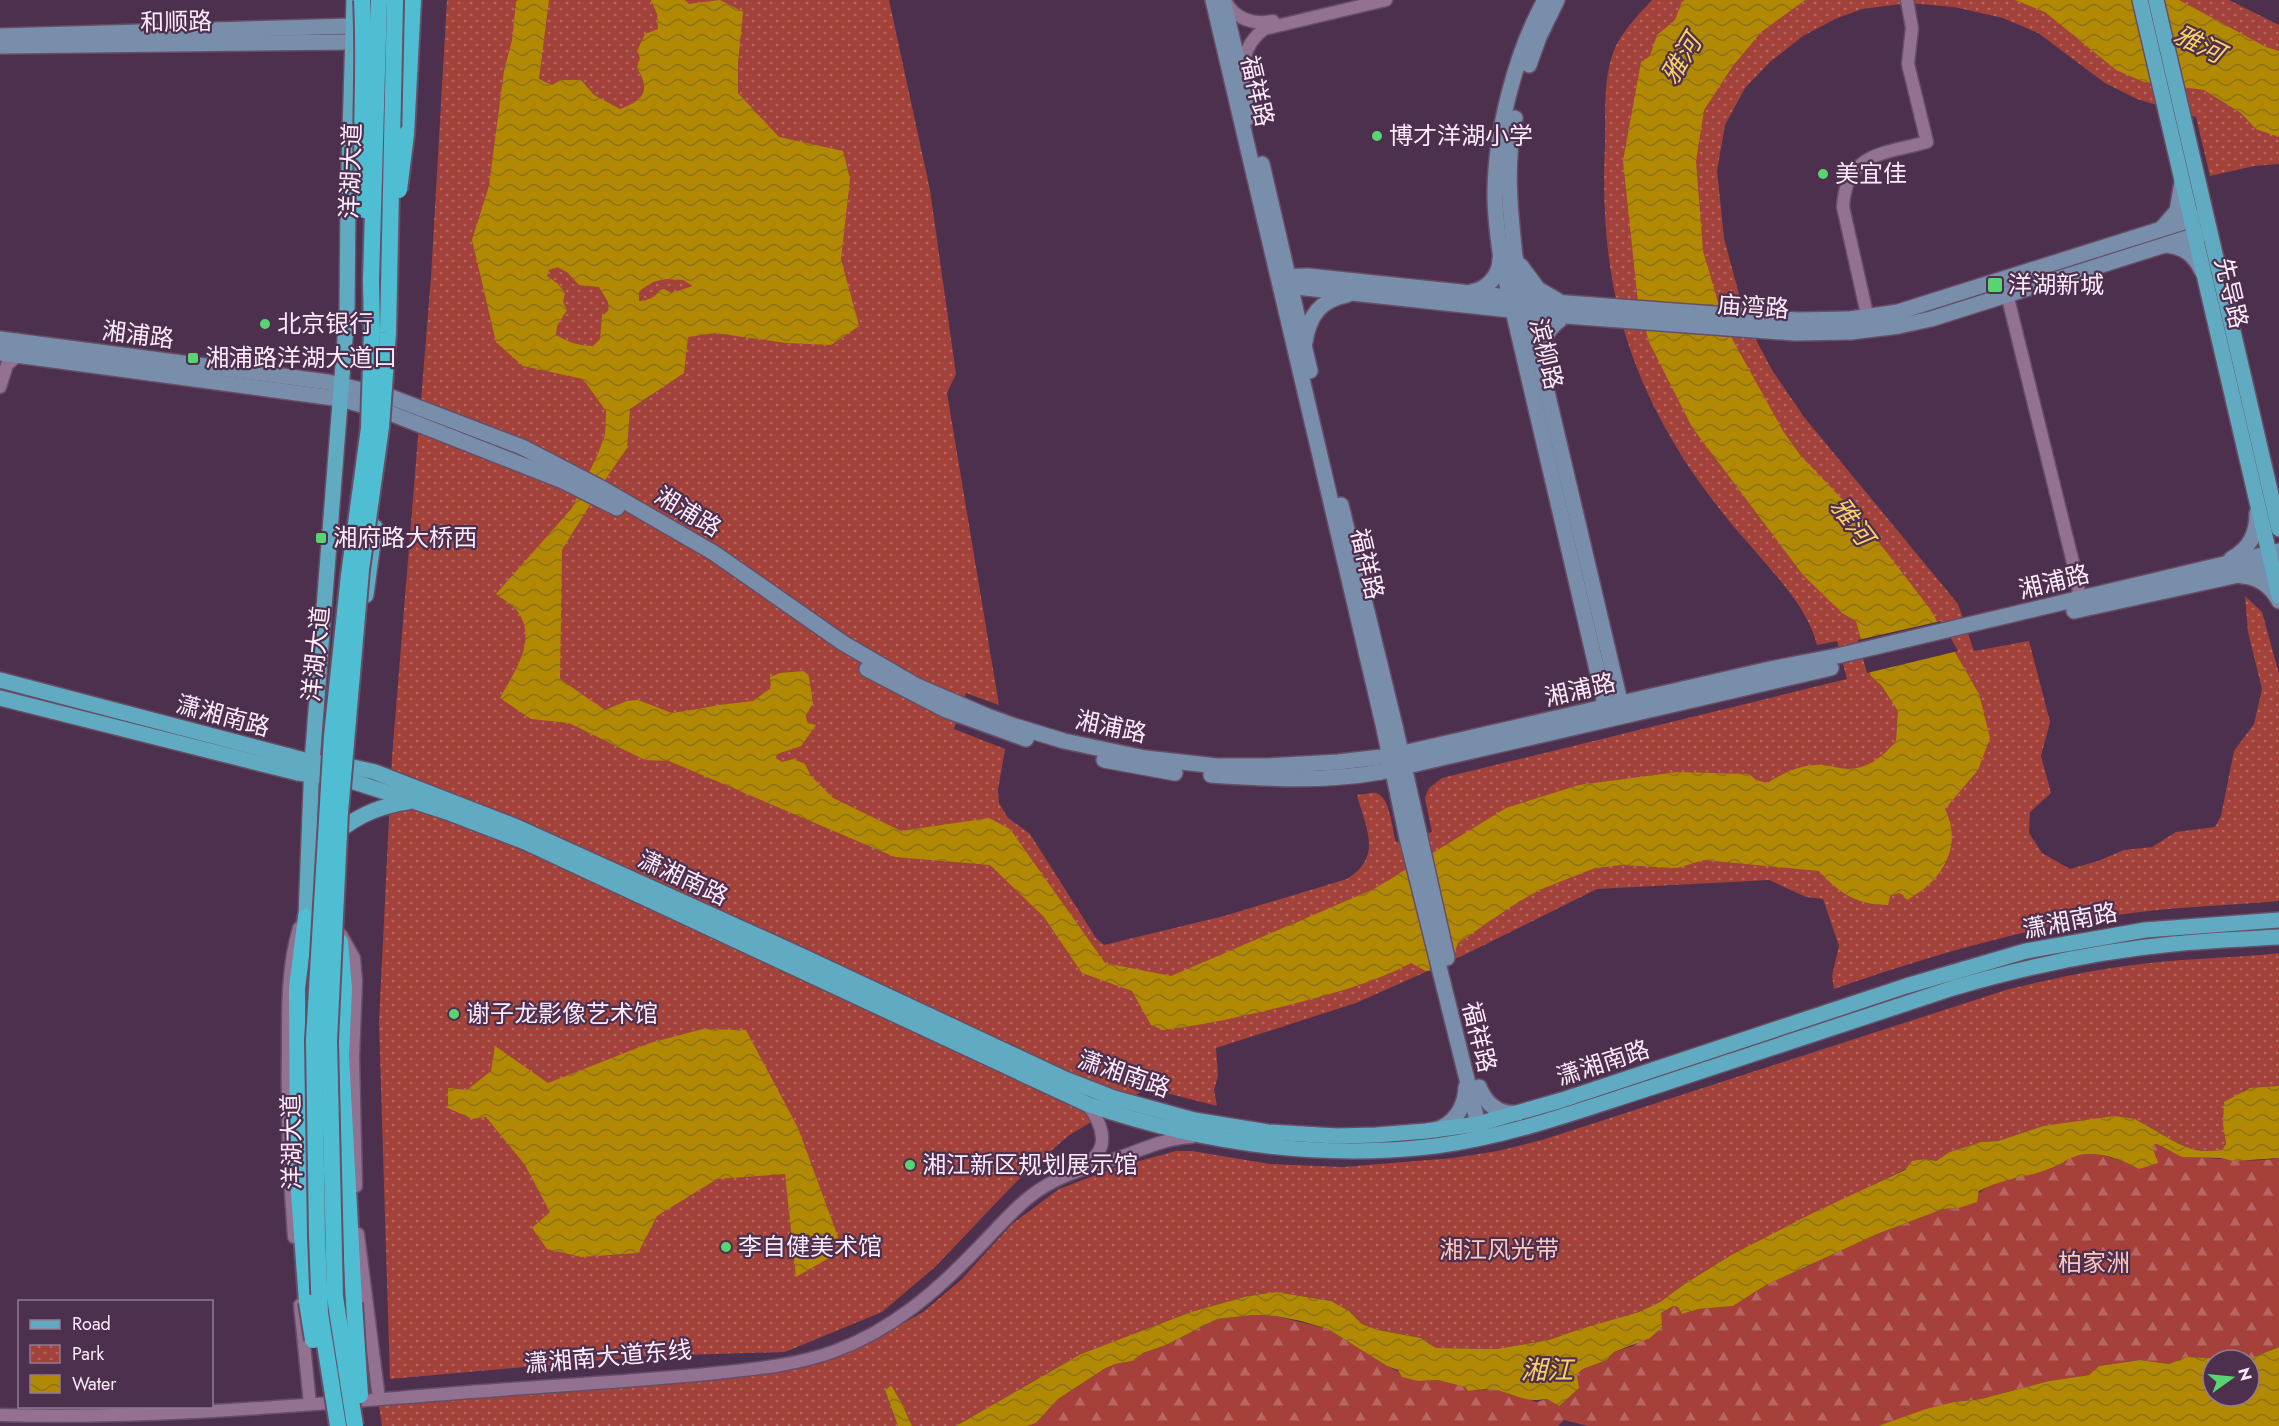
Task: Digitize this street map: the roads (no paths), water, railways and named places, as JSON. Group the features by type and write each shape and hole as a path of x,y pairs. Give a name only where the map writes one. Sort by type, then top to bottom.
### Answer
{"highway":[{"path":"362,0 364,31 362,183 365,245 371,280"},
{"name":"洋湖大道","path":"338,1426 320,1313 314,1040 332,736 348,575 369,428 379,0"},
{"name":"洋湖大道","path":"355,1426 335,1297 329,1041 340,812 361,570 381,428 389,289 395,0"},
{"path":"389,289 393,224 406,134 413,0"},
{"path":"306,917 297,988 298,1180 307,1302 327,1426"},
{"path":"340,934 339,954 344,988 341,1056 362,1426"}],"main road":[{"name":"洋湖大道","path":"306,917 312,769 325,575 347,313 354,0"},
{"path":"340,934 345,772 390,413 402,0"},
{"name":"福祥路","path":"1213,0 1284,282 1388,722"},
{"name":"福祥路","path":"1224,0 1280,240 1284,282 1305,348 1412,835 1445,973 1464,1069 1484,1130"},
{"name":"滨柳路","path":"1545,0 1526,41 1513,82 1498,157 1495,194 1507,252 1511,304 1614,712"},
{"name":"滨柳路","path":"1557,0 1530,61 1513,126 1507,252 1527,306 1604,670"},
{"name":"先导路","path":"2140,0 2176,122 2202,233 2279,529"},
{"name":"先导路","path":"2156,0 2176,122 2182,182 2198,217"},
{"name":"和顺路","path":"0,36 352,26"},
{"name":"和顺路","path":"0,46 352,42"},
{"path":"2162,228 2177,211 2182,182"},
{"name":"庙湾路","path":"1862,324 2198,217"},
{"name":"庙湾路","path":"1284,282 1332,279 1469,299 1566,309 1862,324 1931,319 2202,233"},
{"name":"先导路","path":"2202,233 2203,272 2257,501 2275,559 2279,596"},
{"path":"1280,240 1289,257 1295,262 1332,279"},
{"path":"2166,245 2192,254 2203,272"},
{"path":"1522,350 1514,333 1499,315 1469,299 1492,280 1507,252 1538,289 1566,309 1548,330 1541,351 1540,363"},
{"name":"庙湾路","path":"1284,282 1361,294 1469,299"},
{"path":"1305,348 1311,318 1318,308 1327,300 1339,296 1361,294"},
{"name":"湘浦路","path":"0,339 342,392 390,413 570,479 714,553 862,655 917,686 987,716 1064,741 1179,763 1267,766 1358,760 1397,762"},
{"name":"湘浦路","path":"0,353 391,397 522,447 570,479"},
{"name":"湘浦路","path":"603,495 720,568 839,652 887,681 946,710 1003,733 1067,752 1175,773 1274,779 1352,777 1397,762 1974,629 2233,576 2275,559"},
{"path":"2221,564 2238,555 2253,540 2257,529 2257,501"},
{"name":"湘浦路","path":"1974,629 2095,595 2221,564 2275,559"},
{"path":"2233,576 2256,578 2266,584 2279,601"},
{"name":"湘浦路","path":"1439,753 1563,717 1614,712 1659,695 1770,669 1838,661"},
{"path":"1563,717 1578,711 1590,699 1604,670 1633,691 1649,696 1659,695"},
{"name":"潇湘南路","path":"0,680 312,769"},
{"name":"潇湘南路","path":"0,698 312,769 375,772 517,827 798,954 1065,1079 1114,1098 1194,1120 1268,1132 1337,1136 1484,1130 1554,1119 1953,988 2010,972 2075,958 2172,944 2279,937"},
{"path":"1358,760 1366,758 1378,748 1388,722 1409,740 1439,753 1416,780 1407,809"},
{"name":"潇湘南路","path":"345,772 413,802 525,842 1088,1104 1161,1128 1238,1143 1333,1151 1435,1146 1484,1130 1521,1112 1926,980 2016,954 2145,930 2279,920"},
{"path":"1352,777 1365,777 1385,783 1392,788 1407,809"},
{"path":"344,827 365,813 387,805 413,802"},
{"name":"福祥路","path":"1445,973 1479,1087 1484,1130"},
{"path":"1431,1131 1446,1125 1458,1113 1466,1094 1464,1069"},
{"path":"1479,1087 1483,1097 1494,1108 1510,1113 1521,1112"}],"street":[{"path":"1224,0 1238,16 1260,23 1365,0"},
{"path":"1243,82 1246,50 1256,35 1264,29 1386,0"},
{"path":"1536,0 1536,19"},
{"path":"1862,324 1844,207 1844,195 1848,182 1861,162 1874,156 1927,142 1908,64 1907,25 1902,0"},
{"path":"1907,0 1912,28 1908,42"},
{"path":"2006,278 2079,587 2079,593 2074,601"},
{"path":"2010,295 2083,581 2086,588 2095,595"},
{"path":"0,387 7,365 18,355"},
{"path":"306,917 299,928 289,972 288,1077 291,1200 310,1402"},
{"path":"340,934 354,958 356,981 353,1057 357,1218 379,1397"},
{"name":"潇湘南大道东线","path":"379,1397 734,1367 796,1358 851,1340 888,1321 928,1293 1013,1206 1034,1189 1088,1163 1095,1157 1101,1148 1102,1130 1088,1104"},
{"name":"潇湘南大道东线","path":"0,1413 69,1417 186,1414 310,1402 724,1372 792,1363 834,1351 869,1336 915,1307 934,1292 1025,1200 1054,1181 1160,1141 1203,1136"}],"water":[{"name":"雅河","path":"518,0 549,0 539,79 552,85 561,80 581,80 594,95 620,109 639,99 644,89 644,83 637,68 640,58 637,51 645,34 658,29 657,14 651,0 685,0 688,4 720,0 743,12 738,63 738,93 779,137 843,151 850,179 841,259 859,326 831,345 786,343 715,333 688,337 684,373 630,409 627,448 562,550 560,679 605,710 627,701 638,700 672,713 753,701 771,688 770,677 780,673 804,671 809,677 813,703 806,715 807,723 816,725 801,746 777,754 776,758 782,762 793,759 805,764 811,776 833,798 901,831 989,818 1010,829 1105,963 1171,976 1374,889 1506,808 1579,785 1677,772 1749,774 1756,780 1767,783 1790,771 1808,766 1857,768 1876,760 1896,741 1898,711 1882,686 1871,676 1856,621 1842,613 1803,575 1692,427 1649,342 1638,302 1623,161 1641,62 1650,56 1657,35 1675,20 1685,0 1805,0 1761,32 1732,67 1704,110 1696,161 1703,251 1725,326 1783,431 1800,455 1861,519 1930,609 1979,694 1990,738 1978,770 1945,809 1952,837 1946,862 1930,884 1907,900 1899,893 1890,896 1888,905 1867,903 1849,896 1834,886 1819,871 1704,860 1677,868 1621,865 1595,868 1544,888 1518,902 1458,943 1452,959 1434,970 1426,971 1411,963 1365,983 1317,998 1224,1020 1163,1030 1151,1025 1132,991 1082,973 1044,917 990,865 895,857 669,761 645,760 569,723 531,719 500,698 522,656 526,634 524,623 518,612 496,594 572,508 605,435 606,411 583,379 523,366 496,342 472,240 489,186 504,71 512,40","holes":["557,267 567,272 579,285 599,287 608,302 609,310 602,316 600,339 593,346 574,343 556,335 557,326 567,310 563,302 565,293 547,276 549,270","665,279 683,280 693,286 671,293 664,289 660,290 651,298 639,301 639,291 653,282"]},
{"name":"雅河","path":"2015,0 2179,0 2266,47 2279,51 2279,137 2256,129 2241,113 2204,90 2144,82 2116,70 2045,12"},
{"path":"703,1029 746,1030 798,1128 838,1237 829,1258 796,1277 785,1174 717,1179 657,1216 638,1253 581,1257 547,1249 532,1228 550,1212 525,1165 486,1117 472,1119 448,1108 448,1088 467,1090 491,1071 495,1046 548,1083 650,1043"},
{"name":"湘江","path":"2279,1086 2279,1158 2234,1161 2220,1158 2182,1157 2157,1144 2153,1147 2158,1163 2139,1169 2106,1156 2087,1154 2075,1156 2042,1171 1979,1191 1977,1202 1959,1208 1943,1209 1877,1234 1766,1285 1733,1306 1699,1309 1682,1314 1678,1307 1673,1306 1661,1313 1662,1327 1650,1338 1614,1352 1607,1360 1583,1369 1577,1374 1579,1388 1559,1406 1547,1399 1528,1399 1494,1389 1468,1391 1465,1387 1438,1380 1418,1381 1402,1377 1398,1370 1387,1366 1328,1329 1276,1316 1254,1315 1217,1319 1166,1345 1143,1353 1132,1361 1104,1369 1058,1399 1036,1423 1027,1426 956,1426 1081,1354 1191,1312 1248,1296 1276,1292 1331,1301 1349,1311 1362,1324 1378,1330 1421,1338 1436,1348 1496,1349 1549,1340 1639,1312 1660,1302 1733,1254 1905,1170 1912,1161 1926,1159 1936,1161 1950,1152 1981,1142 1998,1141 2043,1126 2114,1116 2135,1119 2194,1150 2222,1150 2226,1144 2223,1125 2224,1102 2250,1088"},
{"path":"2279,1347 2279,1426 1878,1426 1954,1402 1981,1399 2049,1381 2089,1375 2099,1366 2140,1360 2169,1364 2187,1357 2201,1358 2201,1408 2261,1408 2261,1354"},
{"path":"891,1385 912,1426 898,1426 885,1390"}],"place":[{"name":"博才洋湖小学","path":"1377,136"},
{"name":"美宜佳","path":"1823,174"},
{"name":"洋湖新城","path":"1995,285"},
{"name":"北京银行","path":"265,324"},
{"name":"湘浦路洋湖大道口","path":"193,358"},
{"name":"湘府路大桥西","path":"321,538"},
{"name":"谢子龙影像艺术馆","path":"454,1014"},
{"name":"湘江新区规划展示馆","path":"910,1165"},
{"name":"李自健美术馆","path":"726,1247"}],"park label":[{"name":"湘江风光带","path":"1499,1250"},
{"name":"柏家洲","path":"2094,1263"}]}
